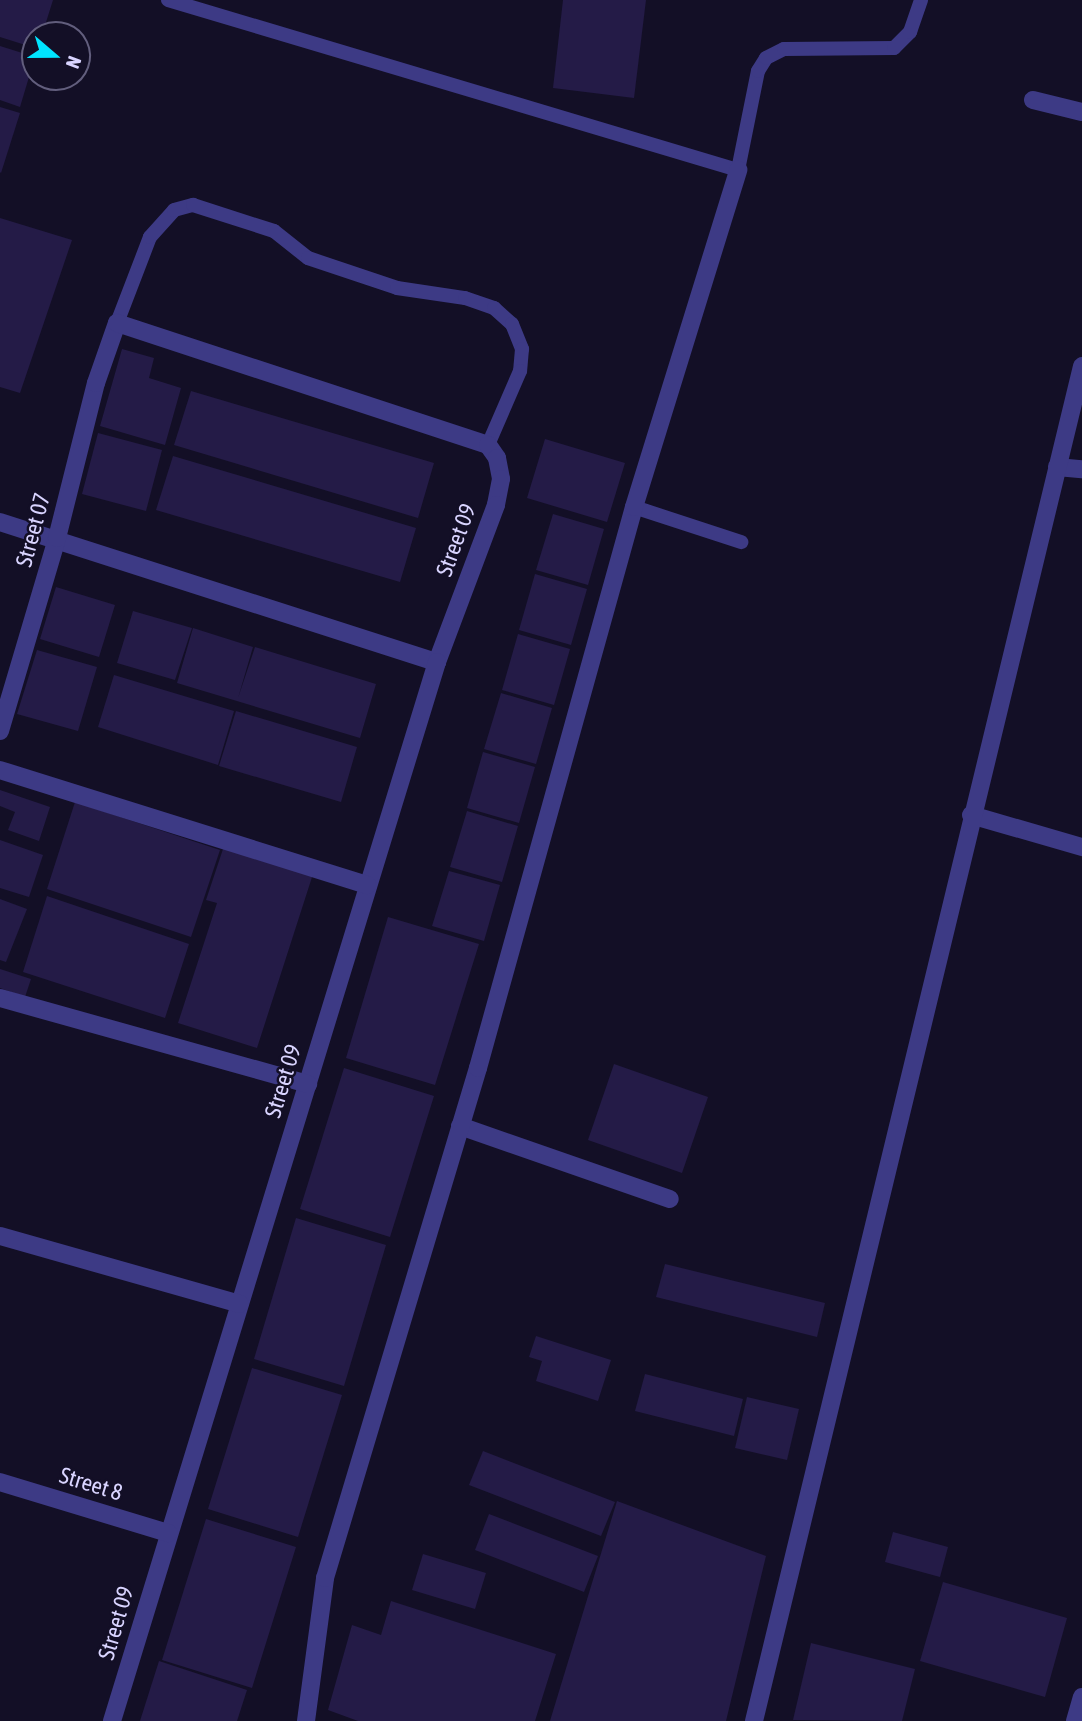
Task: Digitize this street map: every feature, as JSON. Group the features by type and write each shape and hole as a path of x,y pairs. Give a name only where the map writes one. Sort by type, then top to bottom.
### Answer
{"street":[{"path":"1033,100 1082,112"},
{"path":"306,1721 325,1578 460,1126 634,507 737,170"},
{"path":"117,323 492,451"},
{"name":"Street 07","path":"0,731 117,323"},
{"path":"754,1721 971,815 1082,366"},
{"name":"Street 09","path":"112,1721 437,662 496,505 501,479 492,451"},
{"path":"1057,467 1082,470"},
{"path":"0,522 57,538 437,662"},
{"path":"0,770 367,885"},
{"path":"971,815 1082,847"},
{"path":"0,998 308,1084"},
{"path":"460,1126 670,1199"},
{"path":"0,1236 240,1304"},
{"name":"Street 8","path":"0,1482 168,1534"},
{"path":"1074,1721 1082,1697"}],"lane":[{"path":"167,0 737,170 758,71 766,58 784,49 894,48 910,32 921,0"},
{"path":"117,323 150,237 174,210 193,205 274,231 308,258 397,288 465,298 494,308 512,324 522,349 520,370 492,451"},
{"path":"634,507 741,542"}],"building":[{"path":"0,0 53,0 46,21 21,21 21,44 0,37"},
{"path":"563,0 646,0 634,98 553,88"},
{"path":"0,46 21,53 21,91 25,91 20,107 0,100"},
{"path":"0,107 20,113 1,173 0,172"},
{"path":"0,218 72,240 20,393 0,387"},
{"path":"122,349 154,358 149,378 181,388 165,445 100,426"},
{"path":"191,391 434,463 418,518 174,445"},
{"path":"98,433 162,450 146,511 82,494"},
{"path":"545,439 625,463 607,522 527,498"},
{"path":"173,456 416,528 400,582 156,510"},
{"path":"553,514 604,529 588,585 536,570"},
{"path":"535,574 587,589 571,645 519,630"},
{"path":"56,587 115,605 99,657 40,639"},
{"path":"133,611 192,628 175,680 117,663"},
{"path":"193,628 253,647 238,698 255,647 376,684 360,738 177,683"},
{"path":"518,634 570,649 554,705 502,690"},
{"path":"37,650 97,667 78,731 17,714"},
{"path":"114,675 234,711 218,765 98,727"},
{"path":"501,693 552,708 536,764 484,749"},
{"path":"236,711 357,747 341,802 219,766"},
{"path":"483,752 535,767 519,823 467,808"},
{"path":"0,790 50,807 39,841 8,830 15,812 0,806"},
{"path":"75,802 220,850 191,937 47,889"},
{"path":"467,811 518,826 502,882 450,867"},
{"path":"0,840 43,855 29,897 0,888"},
{"path":"224,846 313,874 257,1048 178,1023 217,903 206,900"},
{"path":"449,871 500,885 484,941 432,926"},
{"path":"47,896 189,944 165,1018 23,972"},
{"path":"0,899 27,909 6,962 0,960"},
{"path":"388,917 479,944 435,1085 346,1058"},
{"path":"0,969 31,979 25,997 0,988"},
{"path":"614,1064 708,1097 682,1173 588,1140"},
{"path":"344,1068 434,1096 390,1237 300,1209"},
{"path":"296,1218 386,1245 344,1386 254,1359"},
{"path":"665,1264 825,1303 817,1337 656,1297"},
{"path":"536,1336 611,1360 598,1401 536,1381 542,1361 529,1357"},
{"path":"252,1368 342,1395 298,1537 208,1509"},
{"path":"645,1374 743,1399 734,1436 635,1411"},
{"path":"747,1397 799,1409 787,1460 735,1448"},
{"path":"483,1451 615,1502 601,1536 469,1485"},
{"path":"617,1501 766,1556 726,1721 550,1721"},
{"path":"489,1514 598,1556 584,1592 475,1550"},
{"path":"206,1519 296,1547 252,1688 162,1660"},
{"path":"893,1532 948,1547 940,1577 885,1562"},
{"path":"423,1554 486,1573 475,1609 412,1590"},
{"path":"943,1582 1067,1618 1045,1697 920,1661"},
{"path":"391,1601 556,1654 535,1721 358,1721 328,1710 352,1625 381,1635"},
{"path":"811,1643 915,1669 902,1721 793,1720"},
{"path":"159,1661 247,1690 237,1721 140,1721"}]}
